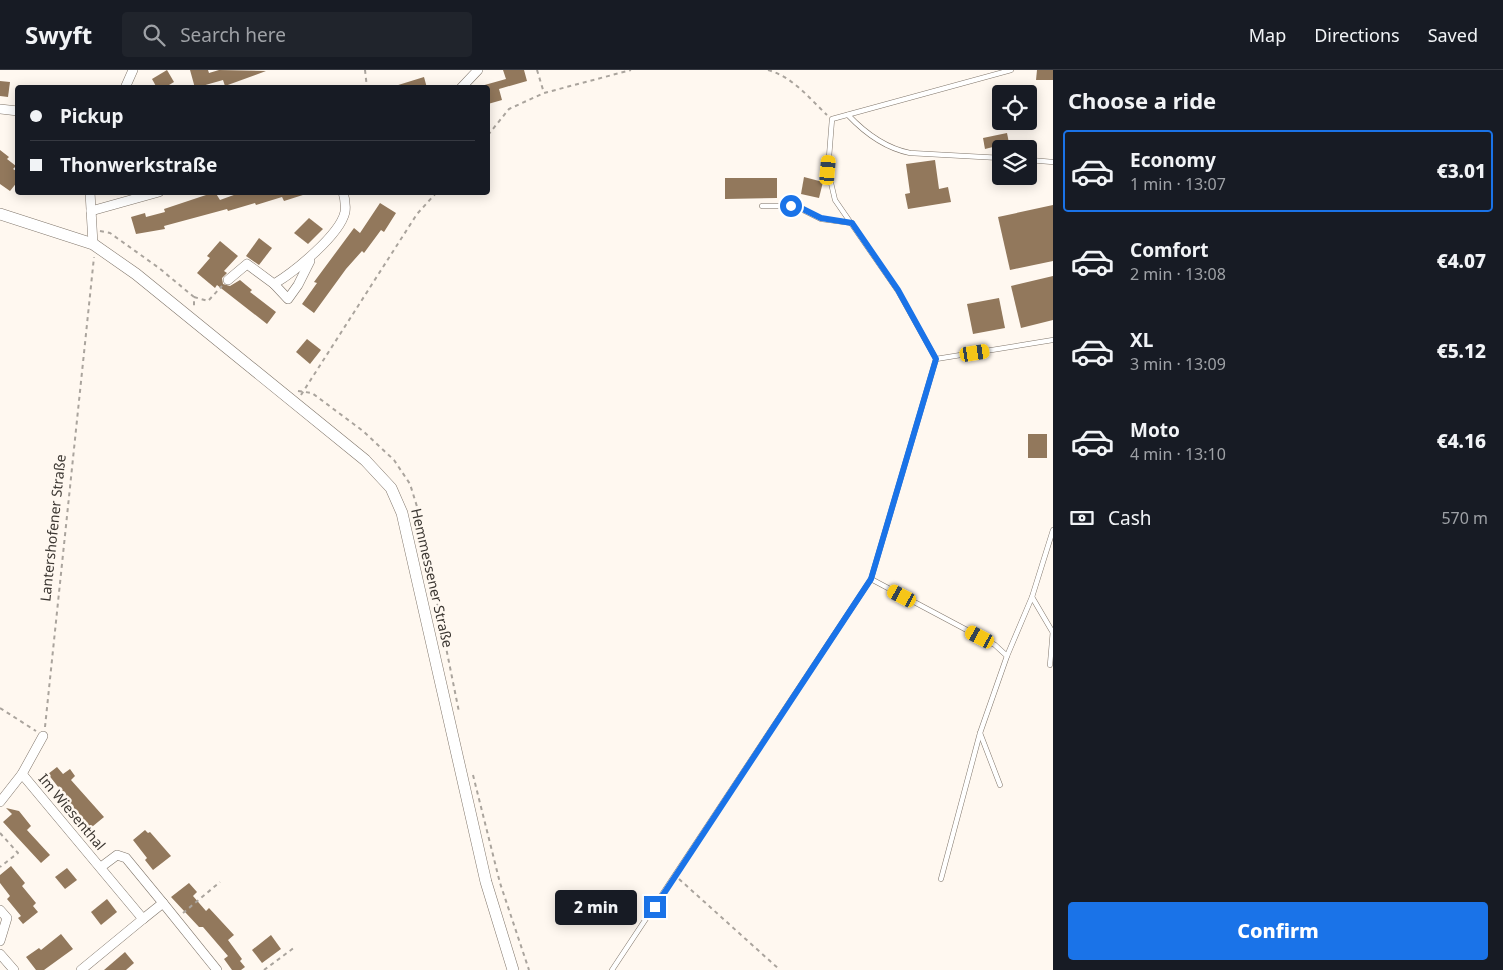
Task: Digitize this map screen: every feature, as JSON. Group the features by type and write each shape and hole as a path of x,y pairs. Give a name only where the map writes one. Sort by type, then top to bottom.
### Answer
{"main road":[{"name":"Hemmessener Straße","path":"0,214 93,244 136,274 380,473 398,500 486,882 512,970"}],"street":[{"path":"126,85 133,70"},
{"path":"464,85 478,70"},
{"path":"0,109 15,111"},
{"path":"90,195 94,230 93,244"},
{"path":"91,211 148,195"},
{"path":"274,284 293,273 314,254 339,223 345,212 343,195"},
{"path":"228,280 246,264 274,284 288,299 298,285 314,254"},
{"path":"0,802 22,774 43,736"},
{"name":"Im Wiesenthal","path":"22,774 143,919"},
{"name":"Im Wiesenthal","path":"101,867 117,855 126,858 217,970"},
{"path":"81,970 163,903"},
{"path":"0,910 6,918 0,941"},
{"path":"0,954 14,970"}],"lane":[{"path":"612,970 871,579 936,359 898,290 835,200 828,170 832,119 1011,70"},
{"path":"848,115 868,133 896,150 910,153 992,158"},
{"path":"1037,161 1053,162"},
{"path":"762,206 791,206 801,208 821,218 852,223"},
{"path":"936,359 1053,340"},
{"path":"941,879 980,733 1007,656 1032,597 1053,530"},
{"path":"871,579 995,645 1007,656"},
{"path":"1032,597 1053,630 1050,665"},
{"path":"980,733 1000,784"}],"path":[{"path":"365,70 367,85"},
{"path":"537,70 544,93"},
{"path":"490,133 509,109 544,93 631,70"},
{"path":"768,70 776,72 799,88 832,119"},
{"path":"295,402 304,392 417,214 434,195"},
{"path":"94,230 110,233 159,268 194,297 208,301 228,280"},
{"name":"Lantershofener Straße","path":"43,736 51,685 94,266 93,244"},
{"path":"194,297 193,305 197,311"},
{"path":"294,390 304,392"},
{"path":"0,708 43,736"},
{"path":"0,833 18,853 0,867"},
{"path":"676,876 780,970"},
{"path":"175,919 220,882"},
{"path":"264,970 295,946"}],"building":[{"path":"167,70 174,82 169,85 155,85 152,79"},
{"path":"190,70 208,70 209,73 219,70 266,71 228,85 225,85 223,80 206,85 194,85"},
{"path":"503,70 524,70 527,81 499,89 502,100 490,103 490,85 485,85 506,79"},
{"path":"1037,70 1053,70 1053,80 1036,80"},
{"path":"424,77 426,85 398,85"},
{"path":"0,81 10,82 8,97 0,96"},
{"path":"1007,133 1008,140 992,140 992,147 985,149 983,138"},
{"path":"0,150 15,165 13,169 15,170 15,185 10,191 0,184"},
{"path":"935,160 939,189 948,187 951,202 908,209 905,194 910,193 906,164"},
{"path":"804,177 823,182 819,198 801,194"},
{"path":"725,178 777,178 777,198 725,199"},
{"path":"206,195 217,195 220,200 234,195 303,195 284,201 282,197 256,205 255,203 228,211 227,209 164,226 165,229 136,234 131,217 145,213 146,217 165,212 164,209"},
{"path":"380,203 396,213 384,232 381,230 364,253 362,251 346,269 314,313 302,304 317,283 314,282 354,228 360,233"},
{"path":"1053,205 1053,261 1010,270 998,217"},
{"path":"309,218 323,229 308,244 294,233"},
{"path":"259,238 272,248 259,265 246,256"},
{"path":"220,241 238,256 224,271 227,273 222,278 223,284 230,286 240,280 252,290 250,292 276,312 267,324 217,285 215,288 197,273 210,258 207,256"},
{"path":"1053,276 1053,320 1021,328 1011,286"},
{"path":"999,298 1005,328 973,334 967,304"},
{"path":"307,339 321,350 310,364 296,352"},
{"path":"1028,434 1047,434 1047,458 1028,458"},
{"path":"57,767 63,774 70,769 75,776 71,780 104,817 87,831 62,800 66,797 48,774"},
{"path":"6,808 19,811 31,826 27,830 15,817 50,855 41,863 3,822 12,814"},
{"path":"145,830 148,833 150,832 171,856 153,870 145,860 147,858 133,840"},
{"path":"11,866 25,883 22,886 36,903 33,906 38,912 23,924 18,918 21,916 7,899 10,896 0,883 0,875"},
{"path":"67,868 77,880 65,889 55,877"},
{"path":"189,883 197,892 193,896 206,911 209,908 234,935 228,940 242,959 240,961 245,967 241,970 232,970 224,959 228,956 203,927 199,927 171,897"},
{"path":"107,899 117,912 101,925 91,912"},
{"path":"61,934 73,949 44,970 36,970 26,957 39,948 41,950"},
{"path":"271,935 281,949 262,963 252,950"},
{"path":"125,952 134,963 126,970 104,970"}],"route":[{"path":"655,907 871,579 936,359 898,290 852,223 821,218 801,208 791,206"}]}
